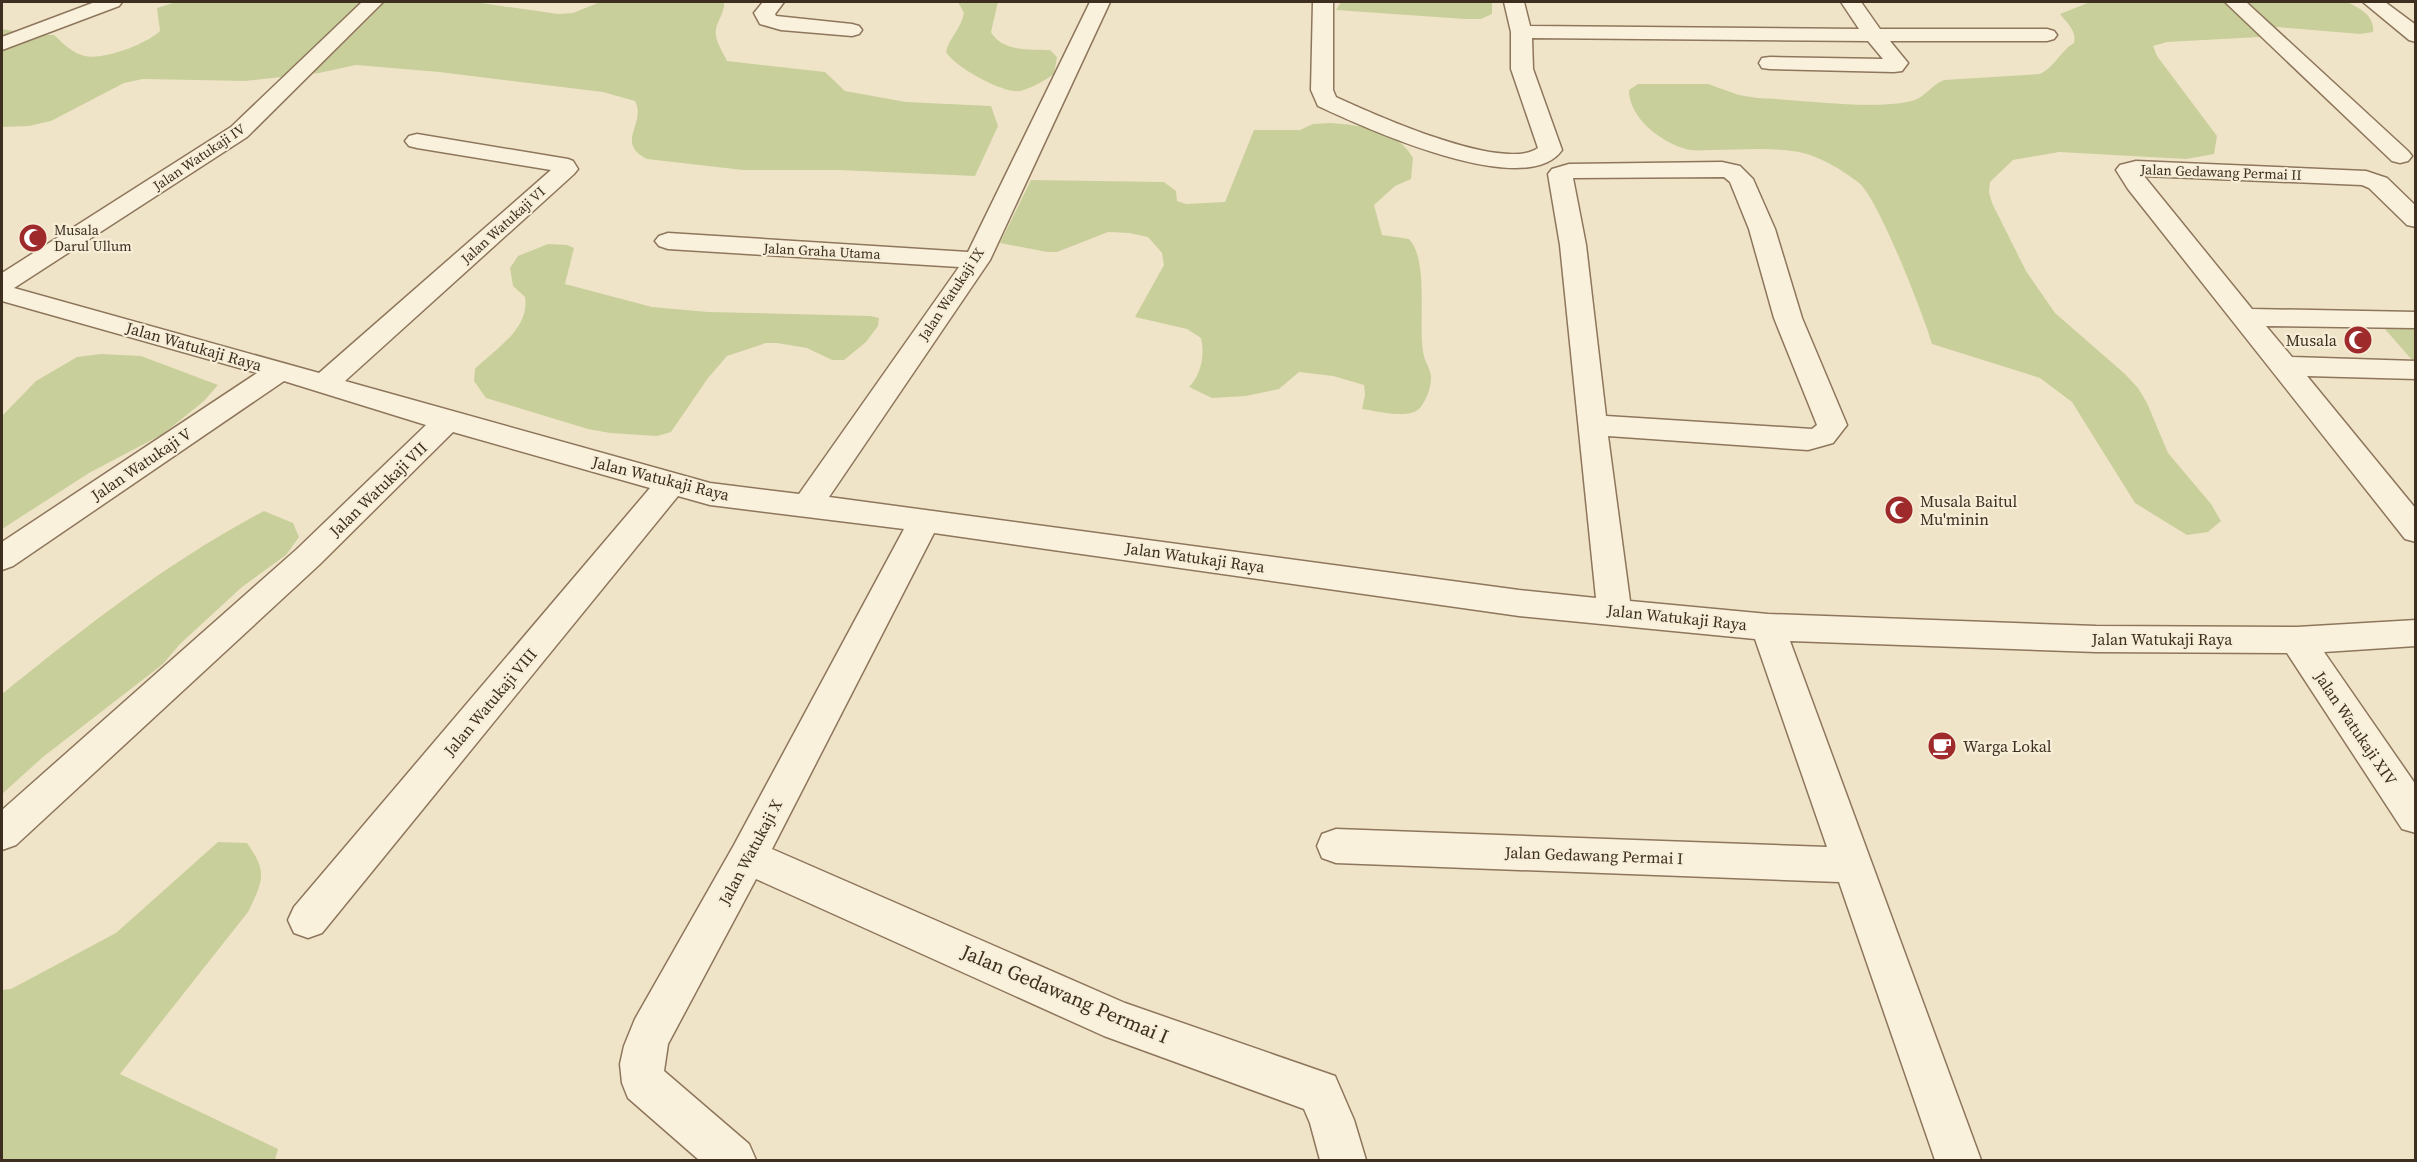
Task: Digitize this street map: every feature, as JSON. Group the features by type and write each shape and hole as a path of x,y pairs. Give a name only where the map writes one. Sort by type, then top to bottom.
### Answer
{"street":[{"path":"2,44 112,2"},
{"name":"Jalan Watukaji IV","path":"2,284 239,132 373,2"},
{"path":"774,2 764,13 767,20 780,24 852,30"},
{"name":"Jalan Watukaji IX","path":"807,506 977,260 1100,2"},
{"path":"1323,2 1322,90 1326,100 1466,155 1503,161 1535,162 1544,159 1550,150 1522,69 1521,32 1514,2"},
{"path":"1770,63 1894,66 1897,63 1851,2"},
{"path":"2235,2 2400,156"},
{"path":"2373,2 2415,36"},
{"path":"1521,32 2047,35"},
{"name":"Jalan Watukaji VI","path":"325,383 566,169 560,164 417,141"},
{"name":"Jalan Gedawang Permai II","path":"2415,220 2378,183 2366,178 2130,168 2128,170 2415,531"},
{"path":"1593,425 1808,440 1819,439 1829,432 1832,425 1788,318 1762,229 1741,179 1732,171 1722,169 1569,171 1560,174 1573,245 1593,425 1614,611"},
{"name":"Jalan Graha Utama","path":"668,241 977,260"},
{"name":"Jalan Watukaji Raya","path":"2,293 281,370 447,421 710,494 925,519 1519,603 1768,627 2096,639 2297,640 2415,633"},
{"path":"2245,318 2415,320"},
{"path":"2283,366 2415,370"},
{"name":"Jalan Watukaji V","path":"2,558 281,370"},
{"name":"Jalan Watukaji VII","path":"2,833 308,557 447,421"},
{"name":"Jalan Watukaji VIII","path":"308,920 672,483"},
{"name":"Jalan Watukaji X","path":"733,1161 644,1083 641,1071 642,1054 650,1034 748,857 925,519"},
{"path":"1768,627 1958,1161"},
{"name":"Jalan Watukaji XIV","path":"2297,640 2415,817"},
{"name":"Jalan Gedawang Permai I","path":"1336,846 1852,865"},
{"name":"Jalan Gedawang Permai I","path":"748,857 1119,1020 1319,1092 1332,1119 1343,1161"}],"green space":[{"path":"474,2 558,14 573,13 600,2 724,2 716,33 727,61 825,72 845,91 906,102 991,106 998,126 975,176 839,170 743,170 647,159 633,146 632,139 638,109 635,101 603,92 439,72 356,65 319,73 245,81 143,79 124,83 51,121 29,126 2,127 2,29 38,35 54,35 76,53 93,57 103,56 135,46 160,31 157,8 173,3"},
{"path":"958,2 998,2 991,32 1002,43 1009,46 1050,50 1057,57 1054,74 1029,88 1012,91 991,84 959,65 946,52 964,13"},
{"path":"1341,2 1492,2 1492,14 1481,19 1465,19 1336,10"},
{"path":"2090,2 2347,2 2366,13 2372,21 2373,32 2360,34 2277,27 2260,37 2167,42 2153,46 2157,56 2217,136 2214,154 2186,159 2059,152 2013,160 1990,182 1989,192 1992,203 2026,271 2055,313 2138,388 2147,403 2168,453 2211,504 2221,521 2208,532 2187,535 2135,503 2072,402 2040,378 1932,344 1888,233 1867,193 1859,183 1830,164 1799,152 1767,149 1690,150 1680,147 1649,129 1635,111 1631,101 1629,90 1638,84 1708,84 1739,95 1757,98 1863,105 1903,103 1917,99 1944,80 2040,74 2074,43 2073,31 2060,14"},
{"path":"1313,124 1354,125 1388,135 1398,141 1413,158 1411,179 1395,186 1374,205 1382,235 1409,239 1419,263 1422,344 1431,378 1426,398 1415,412 1392,414 1362,409 1365,395 1364,385 1333,376 1299,372 1279,389 1246,396 1212,398 1189,387 1201,364 1201,338 1187,329 1135,317 1164,265 1162,253 1148,237 1108,232 1057,252 1000,243 1031,180 1164,182 1176,191 1177,201 1186,204 1225,202 1254,130 1300,130"},
{"path":"548,244 567,245 574,248 565,284 652,307 708,312 871,316 879,318 878,326 866,342 844,360 832,360 807,348 777,343 766,343 727,356 708,378 671,432 657,436 588,429 486,398 474,381 475,369 509,338 522,319 525,297 513,286 510,268 518,256"},
{"path":"2384,328 2415,329 2415,360 2412,360"},
{"path":"101,354 141,356 218,385 204,401 163,434 89,473 2,529 2,416 36,381 77,357"},
{"path":"264,511 293,523 299,537 286,555 242,587 180,644 163,664 43,757 2,794 2,694 128,596 195,551"},
{"path":"218,842 247,843 260,869 261,877 257,892 248,912 120,1074 278,1149 275,1160 2,1160 2,990 11,989 116,933"}],"place":[{"name":"Musala Darul Ullum","path":"33,238"},
{"name":"Musala","path":"2358,340"},
{"name":"Musala Baitul Mu'minin","path":"1899,510"},
{"name":"Warga Lokal","path":"1942,746"}]}
